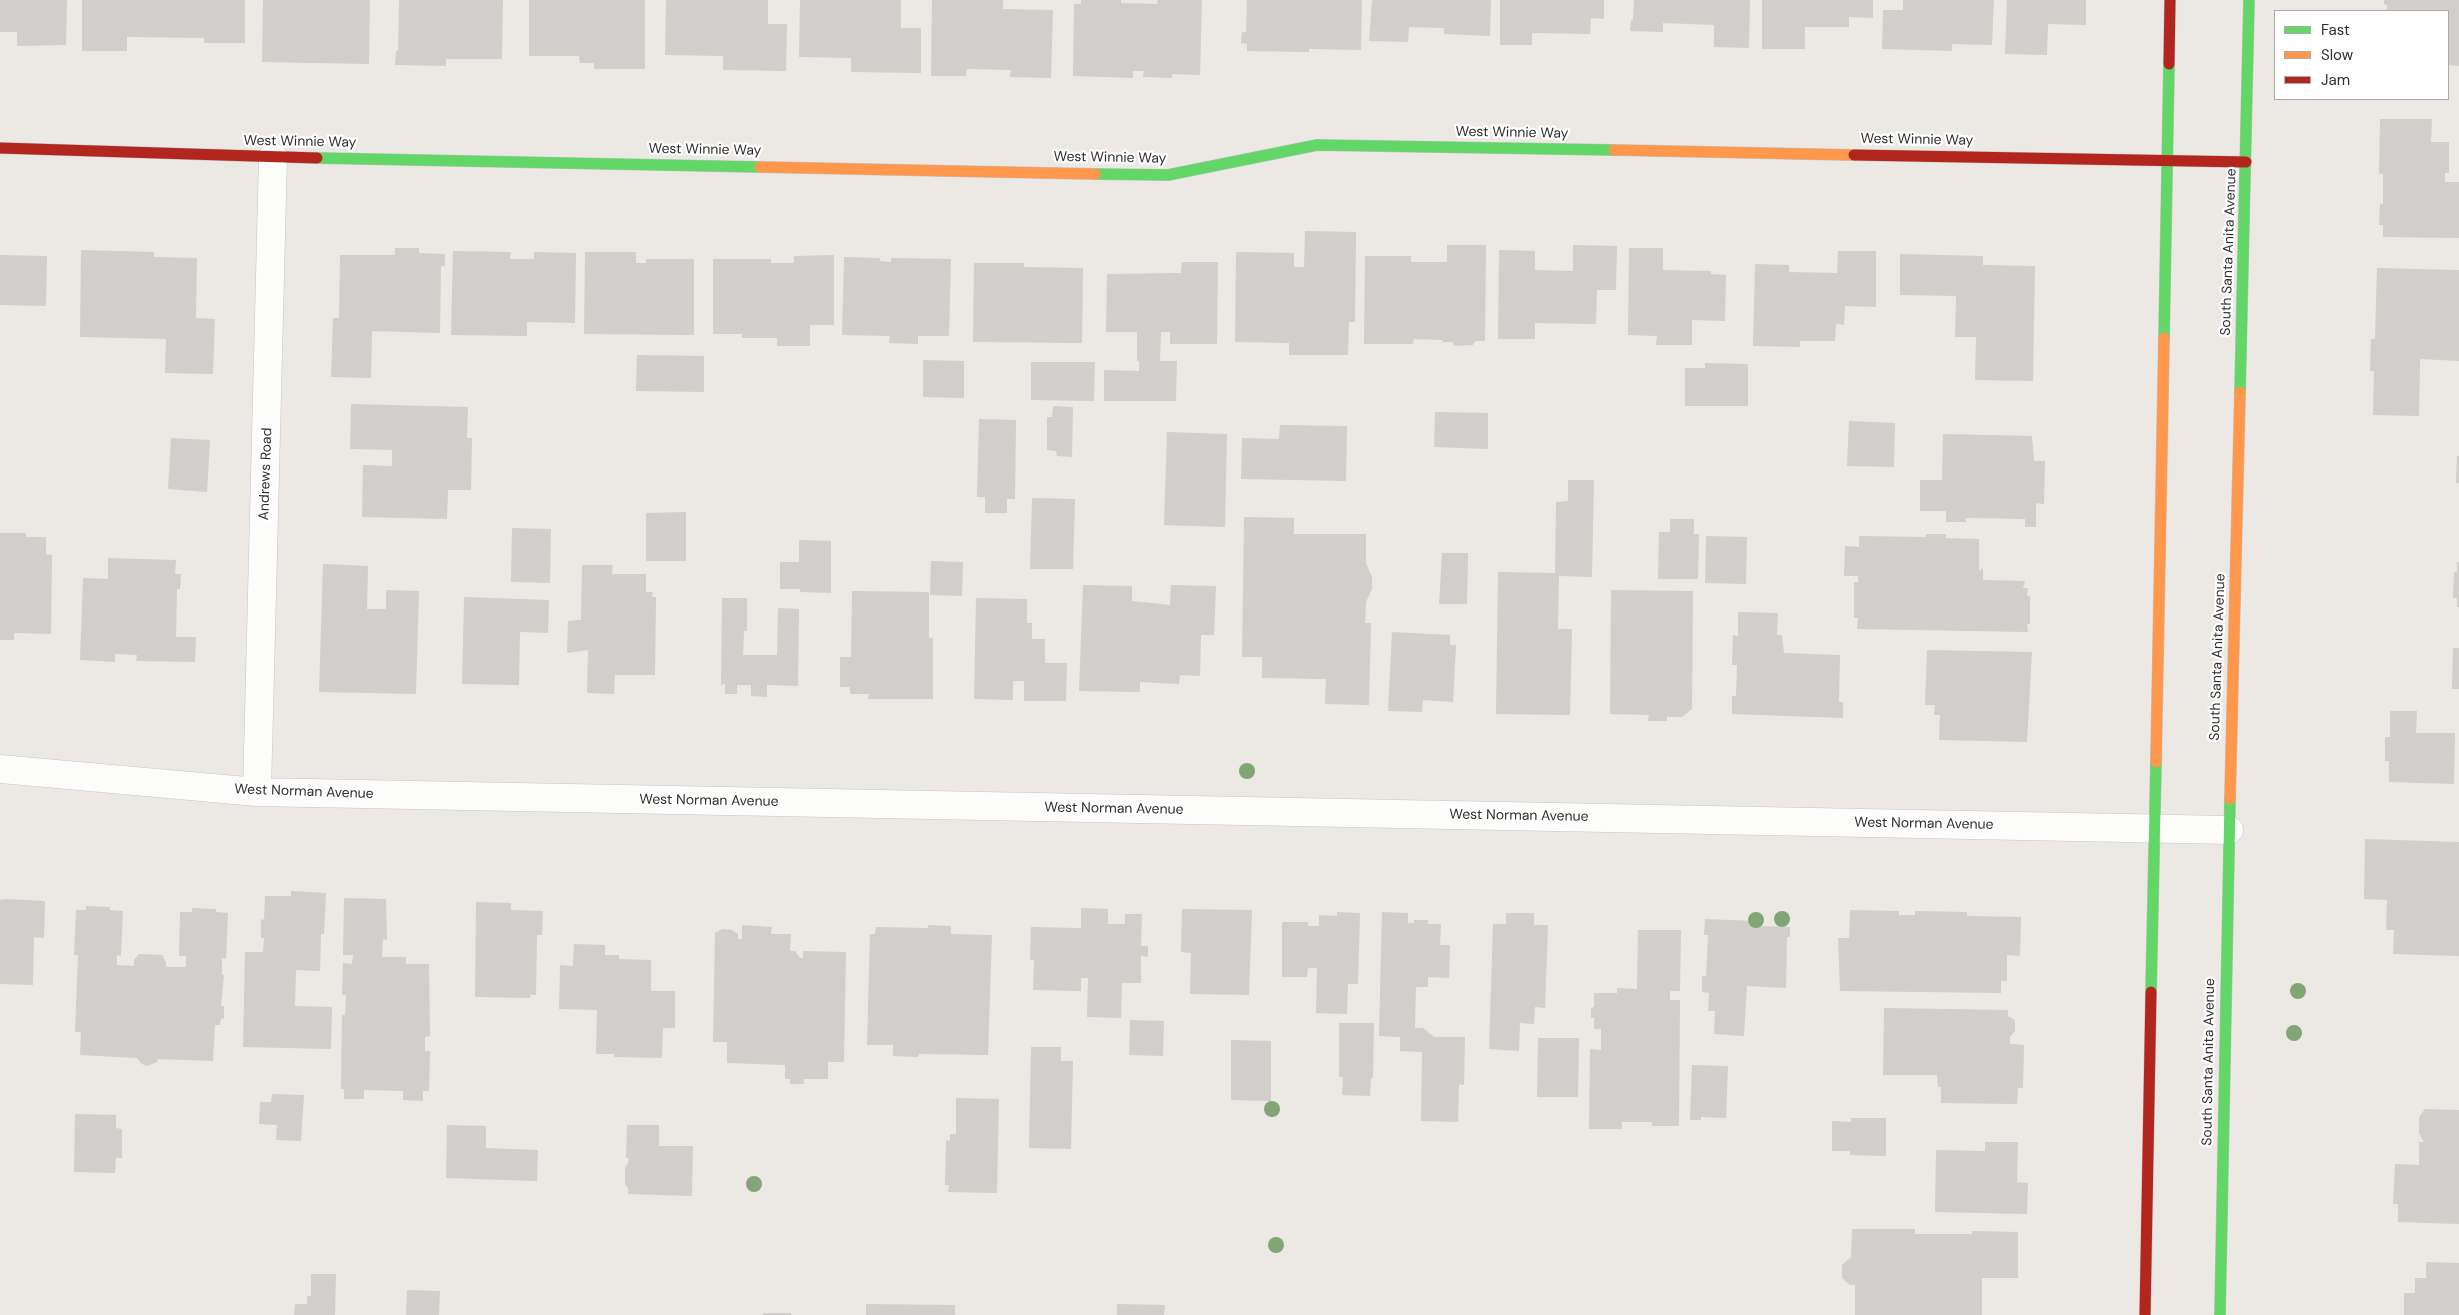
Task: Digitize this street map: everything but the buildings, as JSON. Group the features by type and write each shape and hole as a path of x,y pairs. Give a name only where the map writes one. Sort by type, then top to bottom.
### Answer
{"main road":[{"path":"2146,1315 2170,0"},
{"name":"South Santa Anita Avenue","path":"2220,1315 2229,830 2249,0"},
{"name":"West Winnie Way","path":"0,148 273,157 1168,175 1317,145 2166,159 2246,162"}],"street":[{"name":"Andrews Road","path":"257,792 273,157"},
{"name":"West Norman Avenue","path":"0,770 257,792 2229,830"}],"traffic: fast":[{"path":"2240,392 2249,0"},
{"path":"2164,338 2169,64"},
{"path":"1095,174 1168,175 1317,145 1614,150"},
{"path":"317,158 760,167"},
{"path":"2151,992 2156,762"},
{"path":"2220,1315 2230,799"}],"traffic: slow":[{"path":"1614,150 1854,155"},
{"path":"760,167 1095,174"},
{"path":"2156,762 2164,338"},
{"path":"2230,799 2240,392"}],"traffic: jam":[{"path":"2169,64 2170,0"},
{"path":"0,148 317,158"},
{"path":"1854,155 2246,162"},
{"path":"2145,1315 2151,992"}]}
